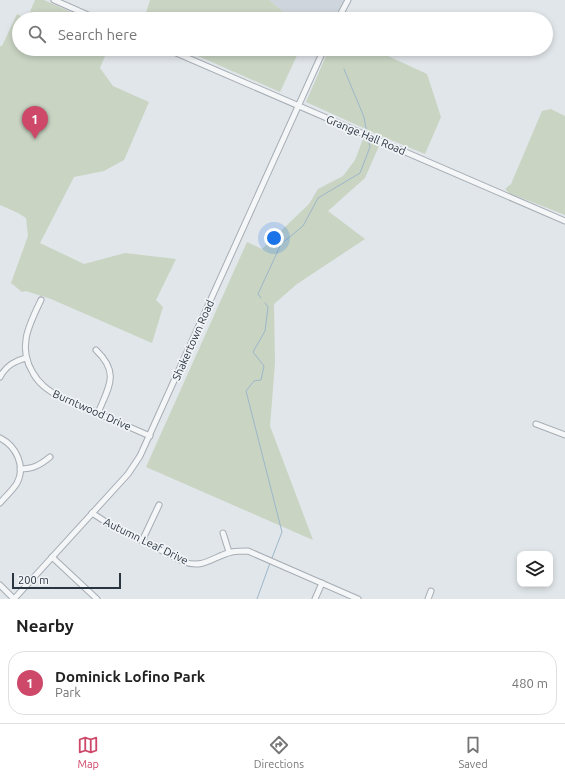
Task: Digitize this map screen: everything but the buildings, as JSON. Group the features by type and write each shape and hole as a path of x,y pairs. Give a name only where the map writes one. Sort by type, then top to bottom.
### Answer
{"street":[{"path":"54,0 61,1 83,12"},
{"path":"342,12 348,0"},
{"name":"Grange Hall Road","path":"183,56 565,221"},
{"name":"Shakertown Road","path":"14,599 133,468 140,456 321,56"},
{"path":"0,377 10,365 26,358 26,334 41,300"},
{"path":"96,350 106,359 110,368 111,376 109,387 98,413"},
{"name":"Burntwood Drive","path":"26,358 35,377 47,389 58,396 150,436"},
{"path":"536,424 565,435"},
{"path":"0,438 6,441 15,450 19,459 20,469 16,484 0,503"},
{"path":"20,469 37,467 50,456"},
{"path":"142,541 159,505"},
{"name":"Autumn Leaf Drive","path":"92,513 109,524 181,561 195,564 205,563 229,552 246,551 254,553 358,599"},
{"path":"223,533 229,552"},
{"path":"52,557 96,599"},
{"path":"315,599 322,583"},
{"path":"0,585 14,599"},
{"path":"428,599 431,591"}],"shaded area":[{"path":"269,0 348,0 342,12 284,12"}],"green space":[{"path":"35,0 44,0 71,12 30,12"},
{"path":"150,0 269,0 284,12 146,12"},
{"path":"12,25 12,56 105,56 100,68 113,86 149,102 124,160 104,171 74,177 40,243 84,264 125,253 176,259 156,300 163,307 152,343 51,299 26,291 22,292 11,283 28,236 26,218 0,205 0,46 2,46"},
{"path":"198,56 297,56 280,92"},
{"path":"326,56 388,56 427,74 441,117 425,154 306,102"},
{"path":"551,109 565,116 565,215 509,193 505,189 511,184 542,111"},
{"path":"363,139 379,146 365,178 328,211 365,239 297,284 274,304 275,363 270,426 313,540 146,467 247,242 262,249 309,204 318,189 343,176 355,160"}],"waterway":[{"path":"344,69 364,117 367,134"},
{"path":"261,298 258,294 281,244 303,226 318,198 360,173 370,147 368,139"},
{"path":"265,303 268,307 265,331 253,352 264,366 261,380 254,381 246,391 282,532 272,558"},
{"path":"257,599 270,563"}],"place":[{"name":"Dominick Lofino Park","path":"35,139"}]}
